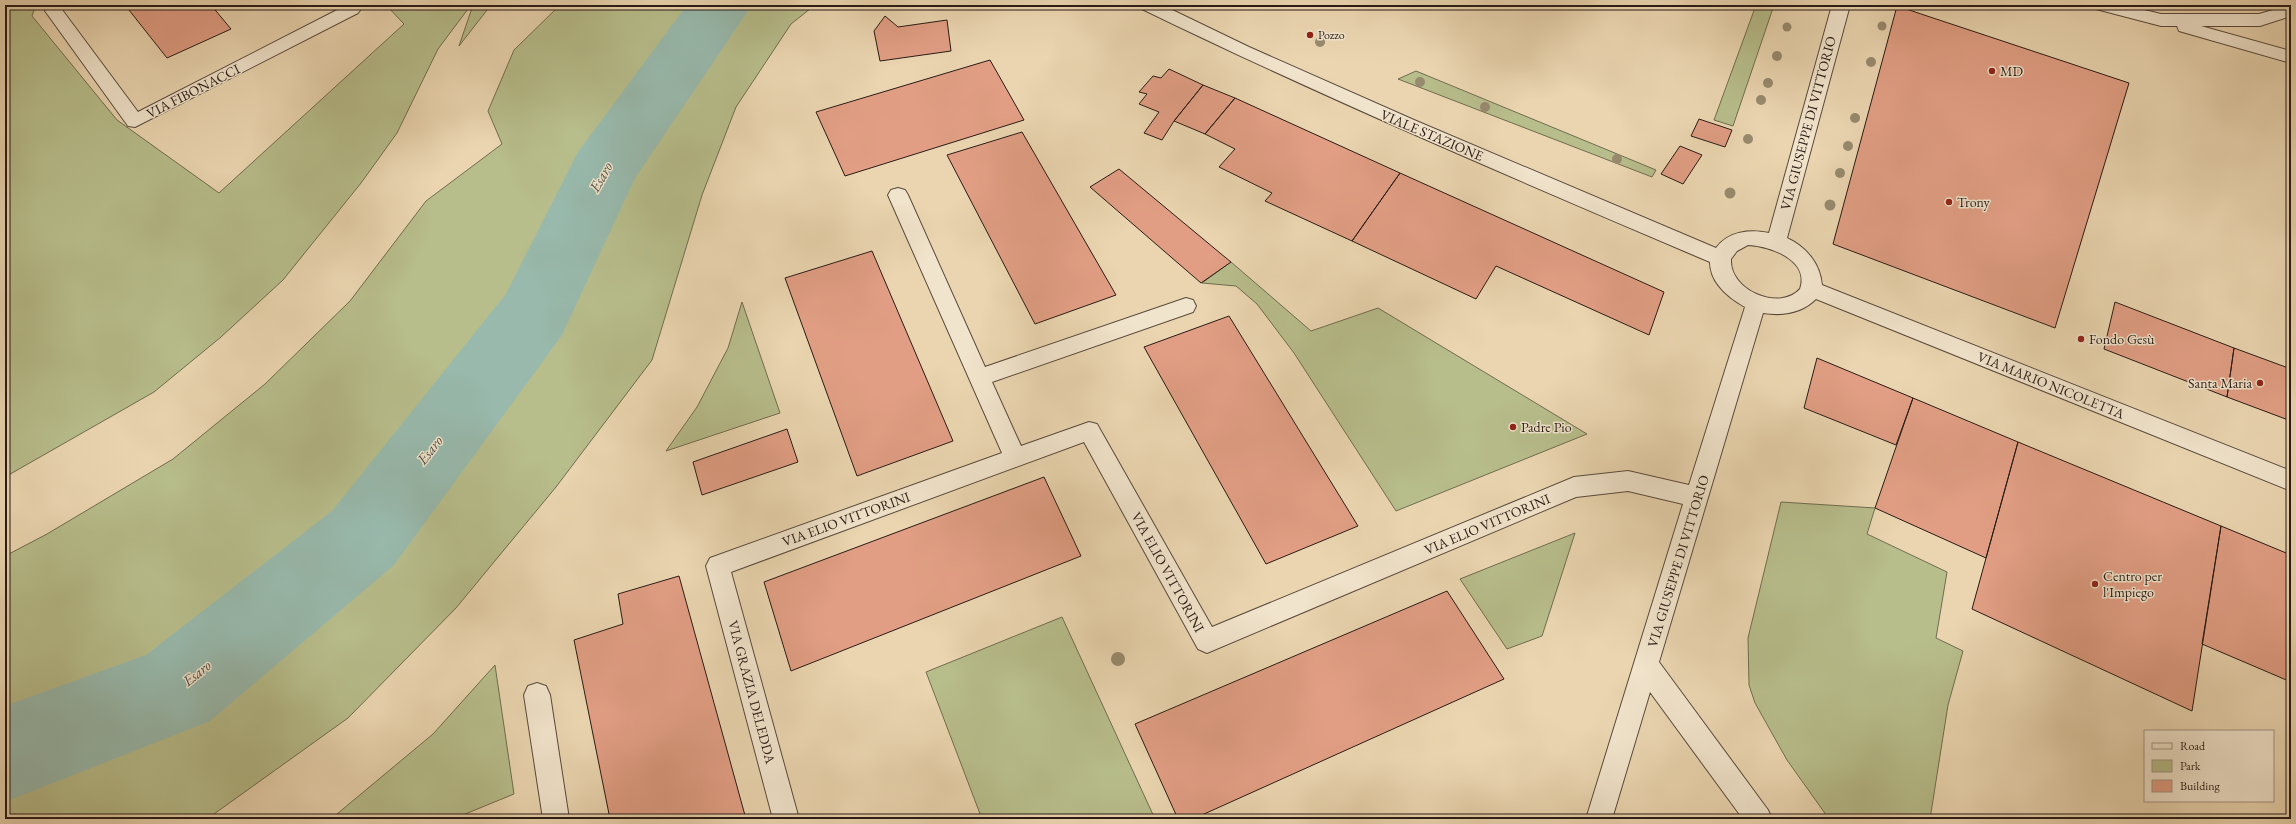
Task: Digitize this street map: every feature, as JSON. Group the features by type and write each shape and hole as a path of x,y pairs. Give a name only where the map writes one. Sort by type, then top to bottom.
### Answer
{"street":[{"name":"VIA FIBONACCI","path":"56,5 54,11 135,121 352,9 348,5"},
{"name":"VIALE STAZIONE","path":"1148,5 1243,51 1407,125 1720,258"},
{"name":"VIA GIUSEPPE DI VITTORIO","path":"1776,242 1841,5"},
{"path":"2102,5 2291,57"},
{"path":"2161,20 2260,20 2291,10"},
{"path":"898,195 1015,458"},
{"path":"1761,238 1776,242 1790,248 1802,257 1809,268 1813,279 1812,289 1806,297 1797,303 1778,306 1756,303 1732,288 1724,278 1720,267 1720,258 1725,249 1740,240 1761,238"},
{"name":"VIA MARIO NICOLETTA","path":"1812,289 2291,481"},
{"name":"VIA GIUSEPPE DI VITTORIO","path":"1599,819 1756,303"},
{"path":"979,378 1186,306"},
{"name":"VIA ELIO VITTORINI","path":"718,566 1089,431 1207,641 1574,488 1628,481 1697,497"},
{"name":"VIA GRAZIA DELEDDA","path":"718,566 786,819"},
{"path":"1646,665 1759,819"},
{"path":"537,695 556,819"}],"green space":[{"path":"5,5 36,5 32,16 117,120 219,193 404,24 386,5 471,5 438,49 397,133 361,183 283,280 221,337 154,392 5,477"},
{"path":"473,5 491,5 459,46"},
{"path":"560,5 815,5 791,24 736,107 702,195 652,360 556,487 456,608 348,718 207,819 5,819 5,556 47,534 173,459 265,384 350,301 426,201 502,144 488,111 514,50"},
{"path":"1756,5 1774,5 1733,126 1714,120"},
{"path":"1416,71 1656,170 1652,177 1398,79"},
{"path":"1231,262 1311,331 1378,308 1587,434 1396,511 1294,353 1257,304 1236,286 1202,283"},
{"path":"742,302 780,413 666,451 697,407 728,348"},
{"path":"1781,502 1875,508 1867,534 1947,572 1936,638 1963,651 1948,705 1930,819 1829,819 1787,760 1755,703 1749,685 1748,638"},
{"path":"1575,533 1542,636 1507,649 1460,579"},
{"path":"1062,617 1155,819 982,819 926,672"},
{"path":"495,665 514,794 453,819 331,819 433,734"}],"building":[{"path":"125,5 211,5 231,29 167,58"},
{"path":"1897,6 2129,83 2055,328 1833,244"},
{"path":"885,16 898,27 947,20 951,51 880,61 874,31"},
{"path":"990,60 1024,120 845,176 816,112"},
{"path":"1169,69 1203,85 1174,121 1162,140 1144,133 1159,112 1139,104 1147,94 1139,92 1153,76 1161,78"},
{"path":"1203,85 1235,98 1205,134 1174,121"},
{"path":"1235,98 1400,173 1352,241 1265,201 1272,193 1219,167 1235,149 1205,134"},
{"path":"1699,119 1732,130 1725,147 1691,136"},
{"path":"1022,132 1116,295 1035,324 947,155"},
{"path":"1680,146 1702,155 1683,184 1661,174"},
{"path":"1119,169 1231,262 1201,283 1090,187"},
{"path":"1400,173 1664,292 1649,335 1496,266 1476,299 1352,241"},
{"path":"872,251 953,441 857,476 785,278"},
{"path":"2115,302 2234,348 2227,397 2104,349"},
{"path":"1229,316 1358,526 1266,564 1144,347"},
{"name":"Santa Maria","path":"2234,348 2291,369 2291,421 2227,397"},
{"path":"1817,358 1913,398 1896,445 1804,408"},
{"path":"1913,398 2018,442 1986,558 1875,508"},
{"path":"787,429 798,462 702,495 693,462"},
{"name":"Centro per l'Impiego","path":"2018,442 2221,526 2192,711 1972,609"},
{"path":"1044,477 1081,556 791,671 764,582"},
{"path":"2221,526 2291,555 2291,682 2202,644"},
{"path":"679,576 746,819 610,819 574,640 623,624 618,594"},
{"path":"1447,591 1504,679 1193,819 1178,819 1135,724"}],"waterway":[{"name":"Esaro","path":"5,754 177,689 363,538 535,313 603,170 720,5"}],"place":[{"name":"Pozzo","path":"1310,35"},
{"name":"MD","path":"1992,71"},
{"name":"Trony","path":"1949,202"},
{"name":"Fondo Gesù","path":"2081,339"},
{"name":"Santa Maria","path":"2260,383"},
{"name":"Padre Pio","path":"1513,427"},
{"name":"Centro per l'Impiego","path":"2095,584"}]}
